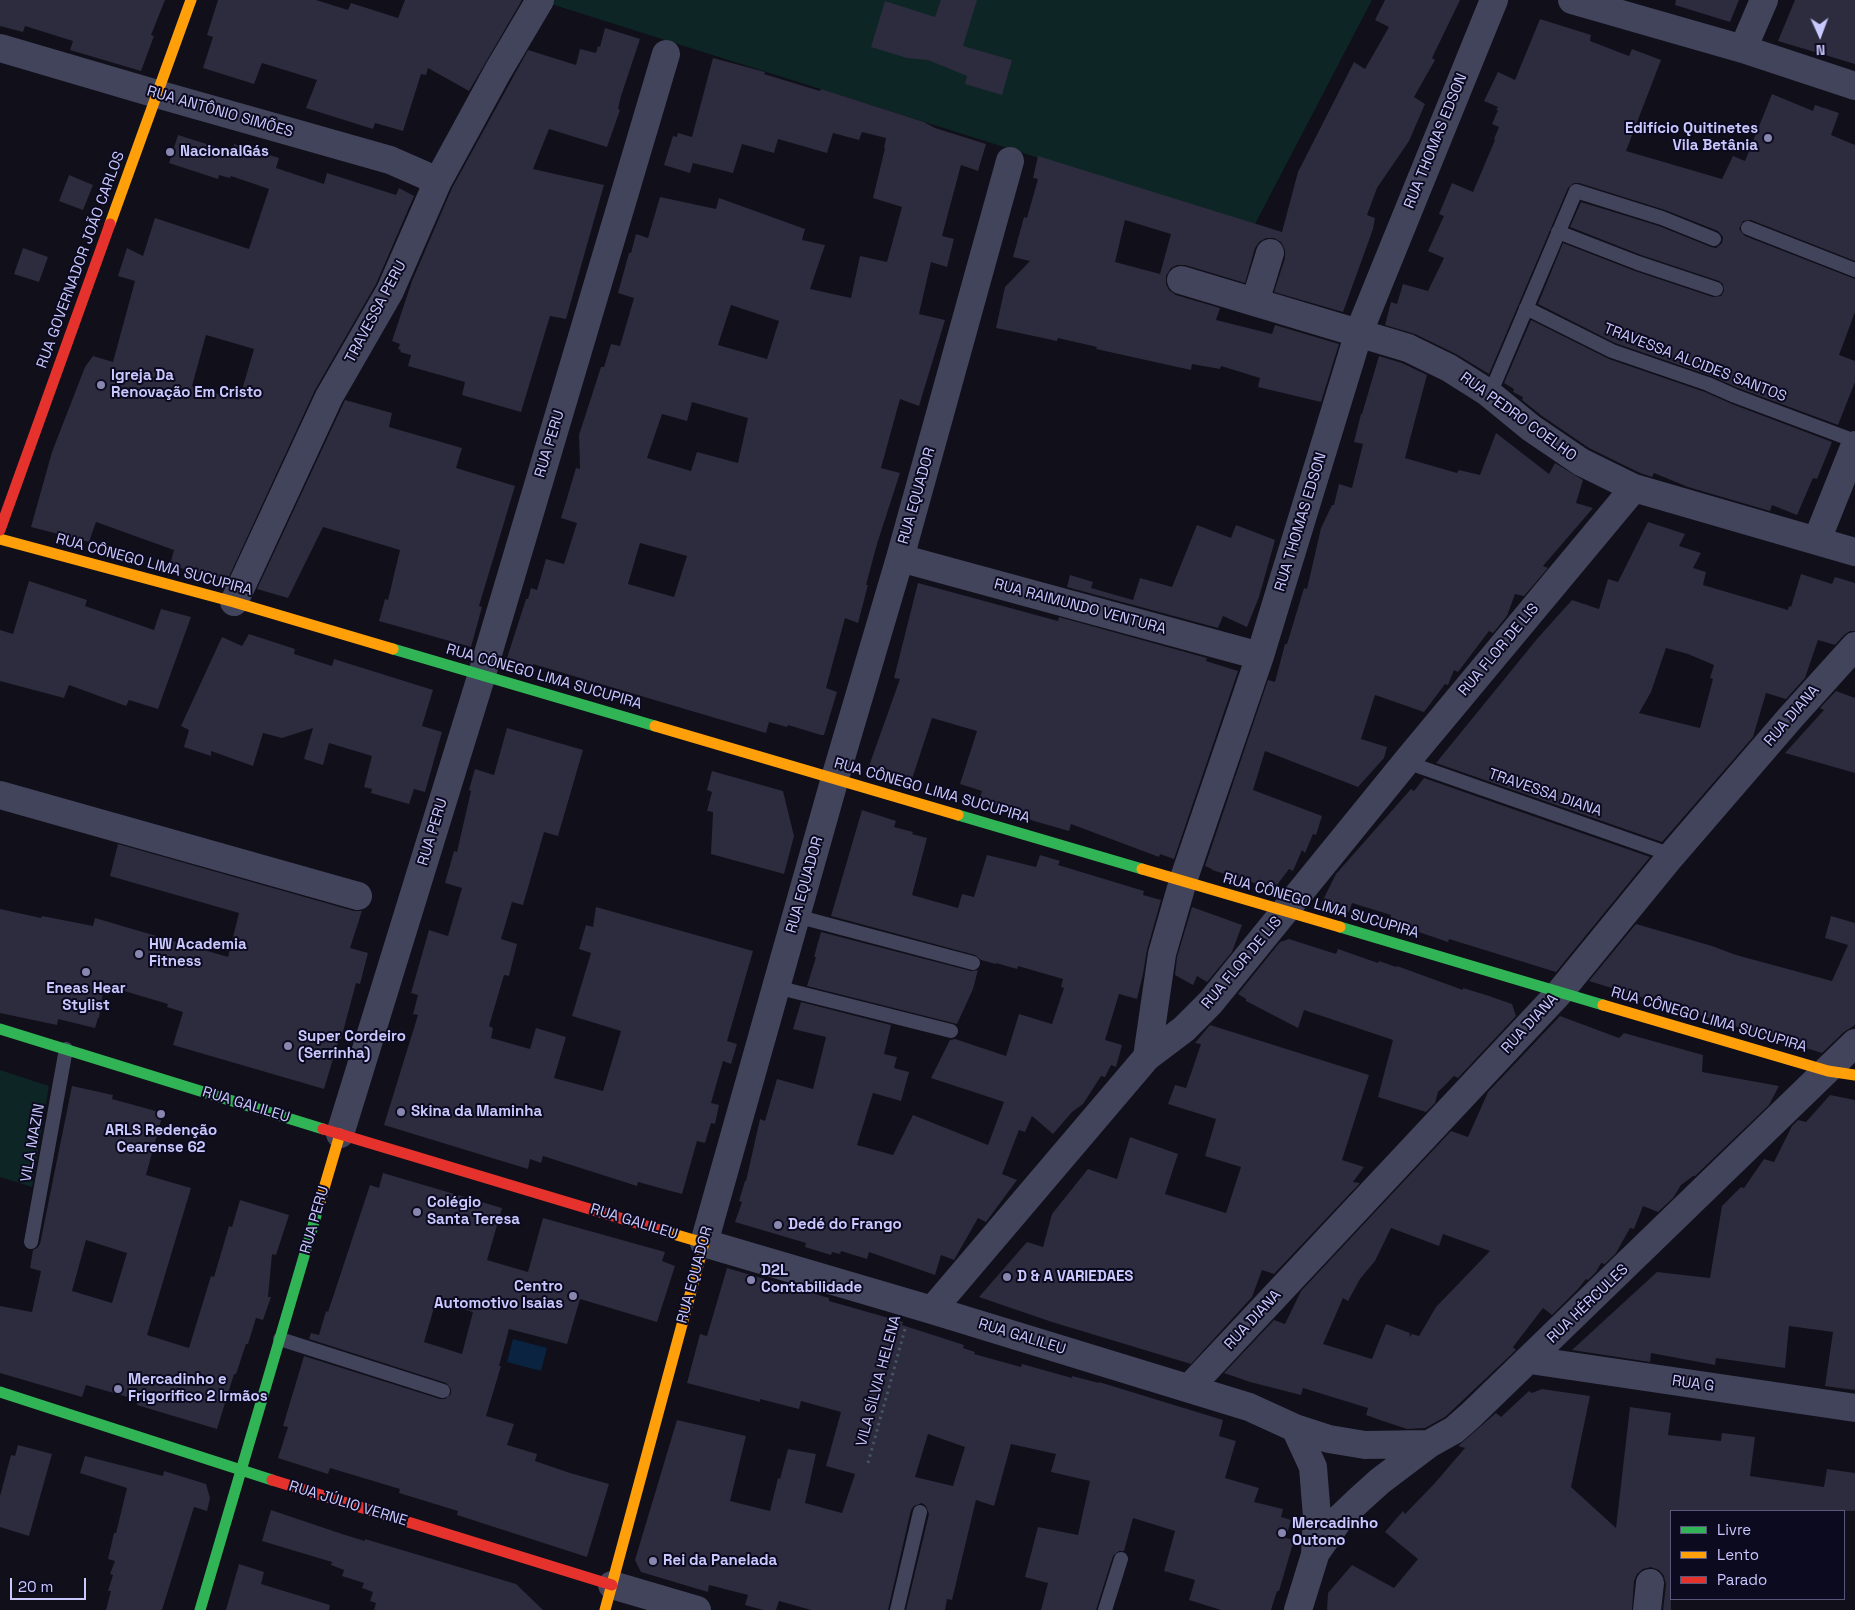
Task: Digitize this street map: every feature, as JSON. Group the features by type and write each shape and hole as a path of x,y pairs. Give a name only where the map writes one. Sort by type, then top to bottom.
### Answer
{"street":[{"name":"RUA GOVERNADOR JOÃO CARLOS","path":"0,530 191,0"},
{"name":"TRAVESSA PERU","path":"234,602 329,397 390,291 438,181 498,71 540,0"},
{"name":"RUA THOMAS EDSON","path":"1147,1057 1162,954 1183,881 1260,656 1359,332 1494,0"},
{"path":"1572,0 1743,49 1855,86"},
{"path":"1743,49 1764,0"},
{"name":"RUA ANTÔNIO SIMÕES","path":"0,48 390,160 438,181"},
{"name":"RUA PERU","path":"200,1610 340,1134 482,674 666,54"},
{"name":"RUA EQUADOR","path":"609,1597 704,1242 835,778 900,558 1010,162"},
{"path":"1255,302 1270,253"},
{"name":"RUA PEDRO COELHO","path":"1181,280 1408,348 1449,368 1490,394 1532,428 1581,462 1634,488 1855,552"},
{"path":"1817,540 1855,445"},
{"name":"RUA FLOR DE LIS","path":"922,1307 1147,1057 1184,1029 1211,1002 1406,762 1634,488"},
{"name":"RUA CÔNEGO LIMA SUCUPIRA","path":"0,539 234,602 1828,1071 1855,1075"},
{"name":"RUA RAIMUNDO VENTURA","path":"900,558 1260,656"},
{"name":"RUA DIANA","path":"1189,1388 1560,992 1672,855 1855,646"},
{"path":"0,795 358,896"},
{"name":"RUA GALILEU","path":"0,1029 340,1134 1189,1388 1249,1407 1295,1428 1329,1439 1365,1445 1429,1444"},
{"name":"RUA HÉRCULES","path":"1315,1555 1340,1518 1360,1499 1380,1481 1429,1444 1454,1430 1530,1360 1855,1043"},
{"name":"RUA G","path":"1530,1360 1855,1408"},
{"name":"RUA JÚLIO VERNE","path":"0,1392 241,1471 609,1597 697,1610"},
{"path":"1295,1428 1313,1467 1317,1517 1315,1555 1298,1610"},
{"path":"1647,1610 1650,1583"}],"lane":[{"path":"1490,394 1576,191 1662,218 1714,239"},
{"path":"1748,228 1855,270"},
{"path":"1558,232 1638,263 1716,289"},
{"name":"TRAVESSA ALCIDES SANTOS","path":"1526,308 1612,351 1708,384 1855,441"},
{"name":"TRAVESSA DIANA","path":"1406,762 1672,855"},
{"path":"796,916 973,963"},
{"path":"776,987 951,1031"},
{"name":"VILA MAZIN","path":"31,1242 66,1049"},
{"path":"280,1339 443,1391"},
{"path":"897,1610 920,1512"},
{"path":"1105,1610 1121,1559"}],"path":[{"name":"VILA SÍLVIA HELENA","path":"868,1463 922,1307"}],"green space":[{"path":"553,0 1372,0 1254,226 551,4"},
{"path":"0,1070 49,1086 32,1187 0,1177"}],"water":[{"path":"513,1339 547,1348 541,1371 507,1362"}],"building":[{"path":"0,0 165,0 151,35 154,36 141,71 70,50 73,41 25,26 23,32 0,26"},
{"path":"218,0 316,0 348,10 351,3 398,18 405,0 522,0 469,91 428,68 426,75 421,74 403,131 375,123 373,129 306,108 317,80 262,63 254,84 203,68 213,37 207,35"},
{"path":"941,0 977,0 963,46 1012,60 1002,95 965,84 967,76 928,60 907,58 871,47 885,1 935,17"},
{"path":"1385,0 1460,0 1432,58 1435,60 1414,97 1425,104 1409,141 1377,188 1367,215 1375,218 1373,229 1343,312 1274,292 1285,258 1285,250 1281,242 1274,238 1266,238 1259,242 1255,248 1245,283 1185,265 1177,265 1171,268 1166,276 1166,284 1169,290 1176,295 1220,308 1216,320 1272,334 1275,325 1339,344 1321,402 1258,387 1260,378 1221,366 1220,369 1192,364 1191,370 1096,349 1097,347 1058,338 1057,341 996,328 1005,287 1030,261 1013,257 1024,217 1027,218 1038,179 1033,178 1038,156 1282,232 1298,172 1354,62 1365,69 1389,27 1375,20","holes":["1125,220 1171,234 1160,274 1115,262"]},
{"path":"1676,0 1739,0 1730,22 1675,5"},
{"path":"1795,0 1855,0 1855,64 1778,41"},
{"path":"1540,19 1591,35 1590,41 1629,56 1632,49 1661,60 1626,151 1722,179 1733,156 1745,161 1772,94 1813,111 1815,105 1839,113 1831,135 1855,145 1855,261 1751,220 1743,221 1739,229 1745,236 1855,279 1855,312 1839,355 1855,361 1855,382 1838,425 1711,376 1615,343 1538,304 1563,243 1635,271 1713,297 1721,296 1724,291 1723,284 1719,281 1641,255 1570,227 1581,202 1659,226 1716,248 1722,243 1723,237 1718,231 1665,210 1579,183 1574,183 1568,188 1489,374 1456,354 1415,334 1385,325 1391,302 1397,304 1403,284 1428,291 1444,258 1428,251 1444,216 1439,214 1452,183 1473,192 1499,127 1492,124 1498,107 1484,101 1498,72 1515,80"},
{"path":"605,28 640,39 621,96 618,109 620,110 607,147 549,129 533,169 604,185 566,319 550,316 521,412 462,395 465,382 408,366 411,355 400,352 401,350 398,349 400,344 392,341 412,281 452,188 528,50 576,65 580,49 596,53 598,46 600,47"},
{"path":"713,58 765,72 764,74 820,91 821,89 986,144 978,171 961,165 942,236 954,239 947,267 931,262 919,314 945,320 919,406 900,399 881,468 900,473 877,544 858,623 845,618 826,688 837,692 824,735 769,722 766,733 507,658 526,599 528,599 531,588 537,590 546,559 564,564 577,523 561,518 576,468 580,469 579,435 601,367 604,367 611,344 620,346 634,298 618,293 629,253 631,253 636,234 648,238 660,197 716,209 719,198 805,229 802,240 825,245 810,289 851,298 860,256 887,262 902,207 873,198 886,138 862,132 859,140 833,133 827,153 778,139 774,153 742,144 733,173 693,163 690,173 664,165 673,136 677,137 678,133 692,137","holes":["731,305 779,321 767,359 718,345","692,402 748,418 738,463 697,452 691,471 647,458 662,414 687,421","640,543 687,556 674,597 628,584"]},
{"path":"178,135 232,152 234,144 279,158 276,168 324,184 327,173 396,195 399,188 414,196 376,284 315,390 227,581 170,565 174,550 96,522 89,542 31,527 52,452 85,367 93,356 113,362 135,281 118,276 127,248 143,256 155,218 249,249 269,189 231,176 230,178 219,175 218,179 169,163","holes":["206,335 254,349 239,400 192,386"]},
{"path":"69,175 93,185 83,210 59,201"},
{"path":"23,248 48,257 39,282 14,274"},
{"path":"1531,320 1609,359 1705,392 1832,442 1817,479 1813,478 1797,515 1772,505 1770,511 1688,487 1654,473 1652,477 1640,473 1589,448 1542,416 1522,400 1523,397 1513,392 1514,389 1504,383"},
{"path":"1379,356 1402,363 1427,375 1405,458 1457,473 1459,470 1480,475 1496,433 1549,474 1555,463 1583,480 1576,503 1593,508 1543,566 1548,568 1524,596 1515,594 1507,616 1493,633 1489,631 1458,672 1454,670 1448,685 1445,684 1424,712 1375,695 1361,739 1387,747 1384,758 1358,787 1265,751 1253,790 1322,816 1316,835 1313,834 1305,853 1302,850 1293,871 1289,869 1274,889 1212,870 1205,866 1268,680 1275,682 1285,644 1287,644 1304,588 1307,589 1321,528 1332,505 1334,505 1339,484 1352,488 1363,444 1354,442"},
{"path":"345,400 392,413 389,427 462,448 456,468 515,486 479,606 482,607 471,647 379,621 385,599 388,600 400,550 323,527 288,598 257,589"},
{"path":"1648,522 1685,534 1679,546 1701,553 1693,568 1706,572 1703,585 1788,610 1789,606 1791,607 1801,574 1832,584 1835,577 1855,583 1855,631 1850,631 1844,635 1835,645 1818,640 1805,678 1786,699 1766,693 1753,737 1662,842 1436,763 1537,639 1572,600 1599,609 1608,579 1618,582","holes":["1666,648 1688,654 1714,665 1710,678 1713,679 1700,728 1639,713 1651,692"]},
{"path":"1197,525 1231,538 1236,525 1275,540 1259,597 1247,627 1223,616 1218,628 1067,587 1070,575 1093,582 1091,588 1133,600 1140,578 1172,587"},
{"path":"29,581 87,600 85,606 154,630 161,609 191,617 158,709 129,700 126,706 69,685 64,698 0,681 0,630 13,634"},
{"path":"918,583 1058,621 1059,617 1207,658 1206,661 1238,671 1174,859 1160,854 1159,857 1071,824 1069,831 1034,821 1024,817 1024,815 979,800 982,791 960,784 977,731 932,718 912,779 869,766 900,679 894,678"},
{"path":"249,634 295,649 294,654 332,666 334,659 433,690 422,726 442,732 425,792 414,789 409,804 371,793 372,789 364,787 372,756 329,743 323,765 304,759 313,728 282,738 263,733 253,766 211,751 211,756 184,747 189,730 181,726 222,637 242,646"},
{"path":"1836,691 1855,698 1855,773 1785,753 1824,710 1820,708"},
{"path":"507,728 583,750 558,836 544,832 523,905 512,902 501,939 517,944 509,976 504,975 489,1026 493,1028 491,1038 530,1049 536,1028 566,1037 554,1078 603,1091 621,1031 572,1016 591,953 579,949 586,925 593,927 596,907 753,951 727,1041 737,1044 731,1064 723,1061 711,1103 719,1105 715,1124 711,1123 705,1143 697,1141 682,1194 638,1182 637,1186 543,1156 541,1163 530,1159 528,1169 384,1125 418,1015 413,1014 418,995 411,993 429,930 448,936 462,888 445,883 454,851 457,852 475,769 494,775"},
{"path":"712,771 783,791 794,836 784,874 711,854 713,812 707,811 712,792 707,790"},
{"path":"1424,778 1650,857 1556,972 1449,939 1448,942 1389,922 1391,915 1352,903 1349,912 1321,904 1336,874 1411,789 1414,791"},
{"path":"862,810 896,821 894,827 927,838 912,895 958,908 962,894 974,897 987,855 1036,867 1040,855 1060,861 1058,865 1144,891 1143,895 1161,900 1147,950 1137,999 1119,994 1105,1040 1122,1045 1116,1067 1111,1065 1105,1077 1101,1076 1083,1104 1072,1112 1053,1134 1032,1116 1025,1132 1019,1130 1002,1174 1017,1180 986,1222 978,1218 954,1260 941,1255 935,1275 869,1252 867,1259 841,1251 840,1254 832,1252 831,1255 805,1247 806,1243 735,1222 742,1202 739,1201 746,1181 760,1119 765,1121 777,1079 813,1089 826,1037 793,1029 801,1002 891,1025 884,1054 897,1057 894,1068 909,1072 901,1101 873,1093 857,1145 893,1155 913,1115 988,1145 1004,1102 931,1078 950,1040 955,1039 1006,1056 1019,1014 1052,1024 1064,988 1061,987 1063,979 1018,966 1017,969 981,960 975,955 831,916"},
{"path":"118,844 354,911 362,911 350,948 368,953 360,984 356,983 341,1039 339,1039 324,1089 173,1045 183,1012 167,1007 168,1004 104,985 99,1018 95,1028 58,1019 57,1025 0,1013 0,909 93,926 95,918 228,957 239,913 110,876"},
{"path":"1192,907 1242,925 1232,952 1207,982 1197,976 1193,985 1175,975 1177,957"},
{"path":"1831,916 1855,923 1855,1025 1844,1032 1822,1053 1589,981 1636,924 1736,955 1832,981 1848,945 1825,938"},
{"path":"821,932 971,971 978,970 973,989 957,1024 807,986"},
{"path":"1289,939 1336,954 1338,949 1378,963 1379,961 1397,966 1463,990 1463,988 1486,995 1512,1004 1516,1016 1458,1078 1454,1076 1438,1092 1435,1103 1426,1112 1378,1097 1393,1040 1304,1010 1298,1028 1246,1001 1246,999 1238,994 1280,942"},
{"path":"1560,1016 1619,1038 1624,1033 1703,1055 1702,1072 1779,1086 1769,1105 1695,1176 1681,1185 1673,1198 1658,1212 1643,1206 1634,1229 1630,1228 1616,1253 1605,1264 1601,1263 1596,1272 1588,1280 1586,1279 1552,1315 1543,1308 1513,1347 1516,1350 1445,1417 1425,1428 1407,1429 1366,1415 1368,1408 1303,1388 1301,1395 1250,1382 1224,1373 1274,1320 1285,1324 1301,1291 1451,1131 1468,1137 1488,1092","holes":["1391,1228 1439,1246 1443,1234 1490,1251 1436,1307 1419,1336 1412,1334 1409,1337 1410,1333 1386,1324 1372,1359 1323,1344 1343,1298 1348,1301 1360,1279 1375,1261"]},
{"path":"1210,1025 1369,1075 1342,1160 1364,1167 1353,1182 1360,1183 1274,1274 1262,1270 1252,1297 1191,1364 1052,1322 979,1297 1027,1242 1043,1247 1052,1214 1088,1169 1117,1179 1130,1137 1178,1154 1165,1194 1226,1213 1241,1167 1205,1156 1216,1119 1168,1104 1175,1085 1186,1088 1201,1044 1195,1043"},
{"path":"72,1086 113,1095 112,1099 163,1113 146,1175 191,1188 147,1335 189,1348 211,1276 214,1277 229,1226 232,1227 240,1200 289,1215 276,1255 272,1254 268,1297 271,1297 263,1320 256,1318 248,1344 246,1344 236,1374 234,1374 217,1429 137,1405 138,1400 86,1385 82,1397 0,1373 0,1306 32,1312 41,1271 30,1268 33,1250 40,1244","holes":["86,1240 127,1253 112,1303 72,1291"]},
{"path":"1830,1095 1855,1100 1855,1390 1825,1386 1833,1332 1789,1326 1785,1368 1716,1358 1715,1365 1651,1353 1650,1362 1572,1350 1657,1272 1710,1278 1722,1206 1741,1187 1744,1188 1764,1159 1774,1162 1792,1126 1798,1120 1806,1122"},
{"path":"383,1173 502,1208 487,1260 528,1272 543,1218 665,1252 662,1261 675,1266 657,1322 580,1299 567,1344 509,1329 499,1366 501,1366 486,1416 514,1424 507,1445 537,1454 535,1461 609,1484 587,1557 457,1515 458,1511 399,1493 400,1489 330,1468 328,1474 278,1458 288,1427 283,1426 304,1356 440,1399 445,1399 451,1394 451,1389 446,1383 309,1339 311,1333 319,1335 370,1185 379,1188","holes":["436,1301 473,1312 462,1354 424,1342"]},
{"path":"727,1268 829,1298 829,1301 903,1322 902,1325 964,1345 963,1348 975,1352 974,1354 1021,1367 1022,1364 1072,1378 1072,1376 1099,1382 1223,1420 1219,1436 1236,1441 1225,1478 1259,1488 1254,1502 1283,1509 1281,1517 1291,1520 1286,1538 1294,1540 1279,1591 1277,1591 1271,1610 1221,1610 1189,1600 1195,1580 1164,1571 1175,1531 1133,1518 1124,1551 1119,1551 1113,1556 1096,1610 1041,1610 1048,1583 1025,1577 1038,1527 1078,1535 1090,1481 1051,1472 1056,1454 1011,1444 994,1506 976,1500 952,1600 947,1599 945,1610 906,1610 929,1514 926,1506 922,1503 914,1506 911,1510 888,1610 811,1610 779,1601 776,1610 763,1610 745,1605 748,1595 709,1585 708,1592 641,1572 635,1560 677,1420 746,1436 730,1501 770,1511 778,1478 780,1479 788,1449 816,1454 805,1503 842,1513 855,1474 826,1466 841,1412 801,1401 799,1409 760,1399 760,1402 687,1383 700,1334 707,1336","holes":["928,1434 965,1447 953,1486 915,1477"]},
{"path":"1542,1389 1590,1396 1571,1487 1616,1528 1630,1407 1671,1413 1668,1435 1721,1441 1722,1433 1755,1437 1750,1476 1824,1487 1827,1469 1855,1473 1855,1511 1670,1510 1671,1610 1663,1610 1666,1585 1664,1576 1659,1570 1651,1567 1643,1569 1637,1574 1634,1581 1632,1610 1327,1610 1328,1593 1352,1565 1394,1588 1418,1559 1385,1532 1403,1511 1405,1514 1435,1483 1465,1448 1458,1446 1496,1413 1501,1417 1529,1391 1532,1393"},
{"path":"18,1445 52,1454 29,1536 0,1527 0,1496 11,1455 15,1456"},
{"path":"85,1456 163,1476 164,1471 206,1484 210,1498 207,1511 194,1507 162,1610 106,1610 111,1591 108,1591 113,1575 110,1574 115,1561 108,1559 127,1488 80,1473"},
{"path":"271,1510 365,1541 365,1539 516,1584 543,1610 374,1610 376,1603 370,1601 373,1592 362,1588 364,1583 342,1576 344,1570 331,1565 332,1562 262,1541"},
{"path":"239,1564 264,1572 261,1584 330,1605 329,1610 226,1610"}],"traffic: fast":[{"path":"393,649 655,726"},
{"path":"958,815 1142,869"},
{"path":"1340,927 1603,1005"},
{"path":"0,1029 323,1129"},
{"path":"200,1610 320,1202"},
{"path":"0,1392 272,1480"}],"traffic: slow":[{"path":"110,224 191,0"},
{"path":"0,539 234,602 393,649"},
{"path":"655,726 958,815"},
{"path":"1142,869 1340,927"},
{"path":"1603,1005 1828,1071 1855,1075"},
{"path":"320,1202 340,1134"},
{"path":"605,1610 704,1243 663,1231"}],"traffic: jam":[{"path":"0,530 110,224"},
{"path":"323,1129 663,1231"},
{"path":"272,1480 612,1585"}],"place":[{"name":"Edifício Quitinetes Vila Betânia","path":"1768,138"},
{"name":"NacionalGás","path":"170,152"},
{"name":"Igreja Da Renovação Em Cristo","path":"101,385"},
{"name":"HW Academia Fitness","path":"139,954"},
{"name":"Eneas Hear Stylist","path":"86,972"},
{"name":"Super Cordeiro (Serrinha)","path":"288,1046"},
{"name":"Skina da Maminha","path":"401,1112"},
{"name":"ARLS Redenção Cearense 62","path":"161,1114"},
{"name":"Colégio Santa Teresa","path":"417,1212"},
{"name":"Dedé do Frango","path":"778,1225"},
{"name":"D & A VARIEDAES","path":"1007,1277"},
{"name":"D2L Contabilidade","path":"751,1280"},
{"name":"Centro Automotivo Isaias","path":"573,1296"},
{"name":"Mercadinho e Frigorifico 2 Irmãos","path":"118,1389"},
{"name":"Mercadinho Outono","path":"1282,1533"},
{"name":"Rei da Panelada","path":"653,1561"}]}
